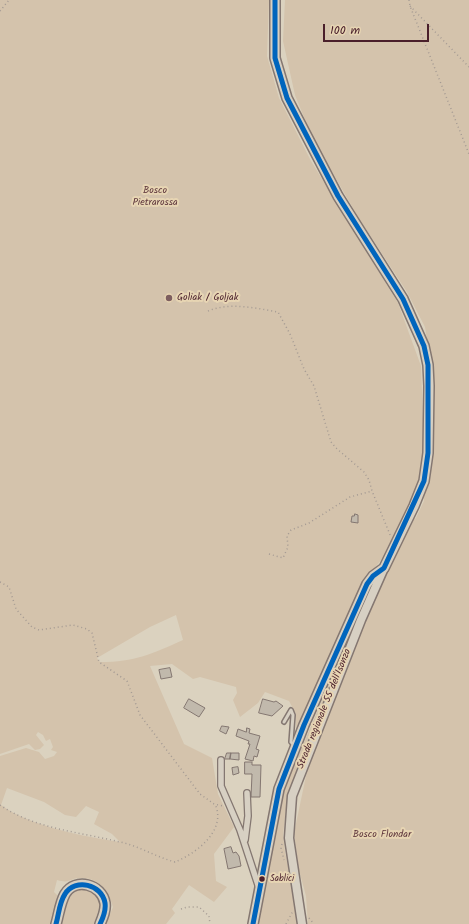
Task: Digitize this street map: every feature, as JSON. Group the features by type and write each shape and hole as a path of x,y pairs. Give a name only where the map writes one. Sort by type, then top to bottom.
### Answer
{"main road":[{"name":"Strada regionale 55 dell'Isonzo","path":"275,0 275,58 287,98 338,196 403,299 424,346 429,386 428,453 424,481 396,546 384,568 361,620 292,796 289,838 302,924"},
{"path":"253,924 279,790 295,746 367,584 373,576 384,568"},
{"path":"56,924 65,894 71,887 88,884 96,888 102,894 105,903 105,911 100,924"}],"street":[{"path":"221,760 221,786 260,890"},
{"path":"244,844 248,816 247,793"}],"lane":[{"path":"284,722 291,710 293,715 291,742 295,746"}],"path":[{"path":"0,11 9,0"},
{"path":"409,0 410,6 469,154"},
{"path":"410,6 469,67"},
{"path":"208,311 217,307 248,306 278,312 290,334 304,369 314,386 331,442 364,472 369,480 372,492 396,546"},
{"path":"269,554 283,558 288,547 287,536 291,530 309,523 350,497 372,492"},
{"path":"0,582 9,587 16,609 32,627 39,630 73,625 87,629 92,633 99,662 127,681 140,715 200,794 214,804 230,808"},
{"path":"0,805 52,827 77,834 121,842 175,862 187,857 198,849 218,825 218,812 214,804"},
{"path":"286,924 296,906"},
{"path":"181,909 187,907 199,907 210,916 210,924"}],"green space":[{"name":"Bosco Pietrarossa","path":"0,0 269,0 267,56 279,98 311,161 398,303 421,366 424,447 420,477 411,502 385,555 363,580 296,736 296,714 289,701 265,692 258,703 240,717 233,700 237,693 236,687 200,677 193,679 172,664 150,666 184,744 212,758 218,794 234,827 214,854 216,881 227,887 214,902 189,885 172,909 175,913 166,924 106,924 113,907 109,896 102,886 87,878 77,878 68,881 57,880 54,892 58,896 50,924 0,924 0,756 26,748 39,752 45,759 54,756 57,752 51,750 53,747 50,739 46,741 43,735 38,732 36,735 44,745 40,749 35,750 29,744 0,754","holes":["176,615 183,640 133,659 100,662 97,658 150,627","7,788 44,802 65,815 76,817 86,806 99,812 94,824 112,834 120,842 58,830 27,819 1,805"]},
{"name":"Bosco Flondar","path":"285,0 469,0 469,924 308,924 306,896 299,870 294,833 310,757 359,634 403,538 411,522 416,518 424,501 423,495 429,482 433,454 433,377 425,327 407,292 358,217 312,137 295,95 283,41"},
{"path":"354,627 287,800 283,835 296,906 297,924 258,924 283,791"},
{"path":"82,889 93,892 101,902 94,924 62,924 66,908 72,894"}],"building":[{"path":"355,514 358,515 358,523 351,522 352,516"},
{"path":"170,668 172,677 161,679 159,670"},
{"path":"189,699 205,708 199,717 184,708"},
{"path":"263,699 274,702 276,701 283,706 272,716 259,713"},
{"path":"222,726 229,727 226,734 220,731"},
{"path":"247,728 250,729 249,733 260,736 256,749 259,750 257,757 254,756 253,761 245,759 250,744 248,744 249,741 236,736 238,729 246,732"},
{"path":"227,753 231,753 230,759 225,759"},
{"path":"231,753 239,753 239,760 230,759"},
{"path":"245,762 252,762 252,765 261,765 260,797 251,797 252,774 245,774"},
{"path":"238,767 239,773 233,775 232,768"},
{"path":"231,847 233,853 236,852 239,856 241,866 228,869 224,849"}],"transit line":[{"path":"253,924 279,789 304,725 367,584 373,576 384,568 424,481 428,453 428,365 424,346 403,299 338,196 287,98 275,58 275,0"},
{"path":"56,924 63,897 69,889 81,885 88,885 94,888 99,891 103,897 105,908 100,924"}],"place":[{"name":"Goliak / Goljak","path":"169,298"},
{"name":"Sablici","path":"262,879"}]}
